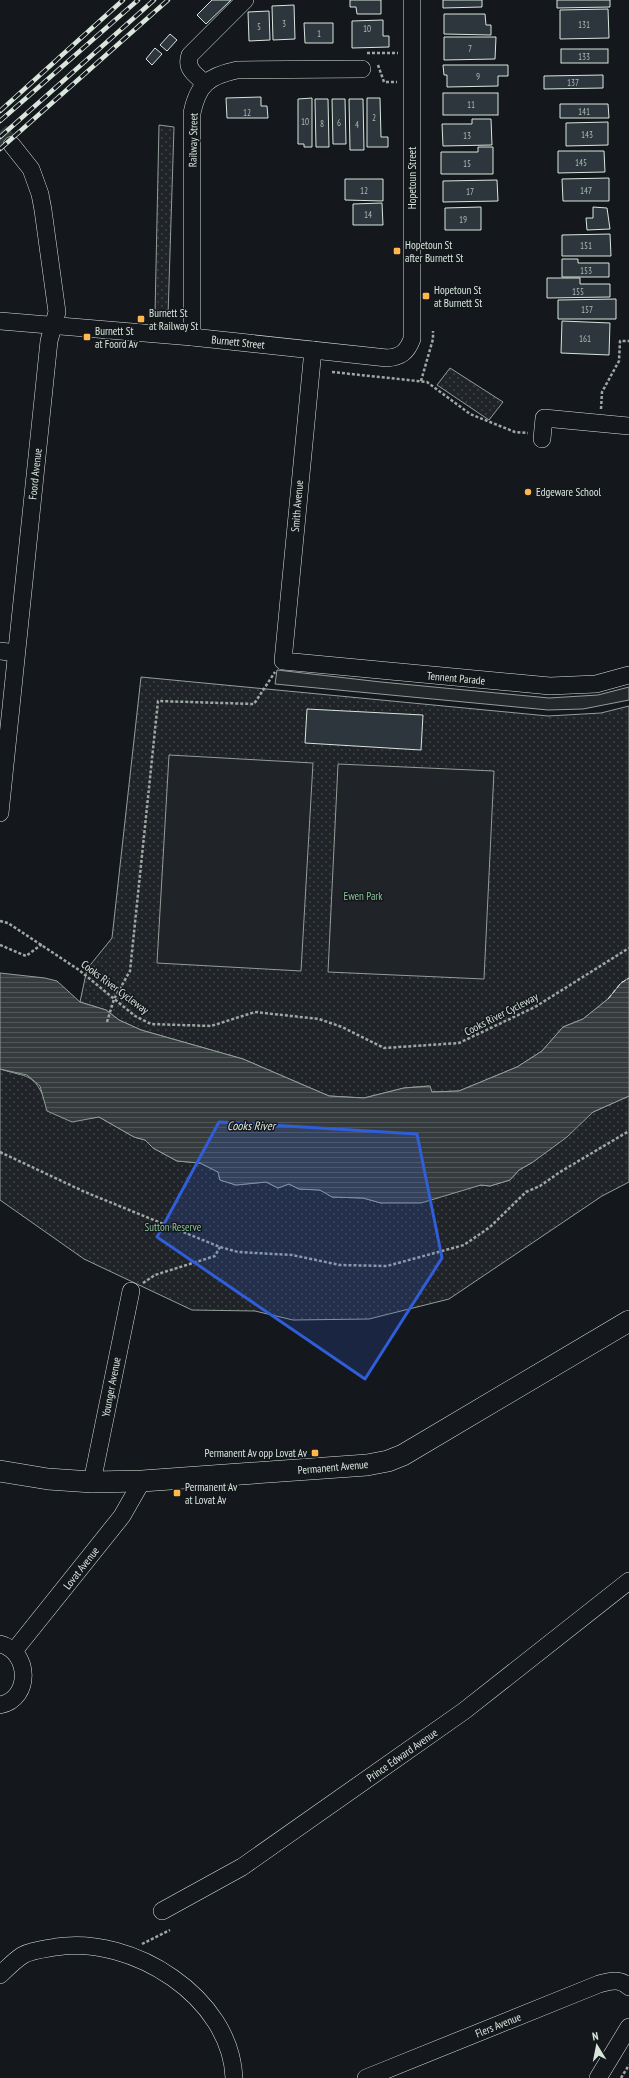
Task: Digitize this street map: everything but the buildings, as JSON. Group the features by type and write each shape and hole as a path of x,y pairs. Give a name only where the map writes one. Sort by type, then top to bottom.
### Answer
{"main road":[{"name":"Permanent Avenue","path":"0,1471 48,1479 92,1482 142,1481 367,1464 388,1461 403,1455 629,1321"}],"street":[{"path":"205,83 193,73 187,61 190,55 245,0"},
{"name":"Hopetoun Street","path":"404,354 412,339 412,0"},
{"name":"Railway Street","path":"192,337 192,113 195,98 205,83 219,74 237,70 362,69"},
{"name":"Foord Avenue","path":"0,813 8,652 49,341 57,312 40,194 31,169 12,145"},
{"name":"Burnett Street","path":"0,321 54,324 192,337 387,358 395,358 404,354"},
{"name":"Smith Avenue","path":"283,661 313,350"},
{"path":"542,437 544,418 628,426"},
{"name":"Tennent Parade","path":"283,661 550,686 596,684 629,675"},
{"name":"Younger Avenue","path":"92,1482 130,1292"},
{"name":"Lovat Avenue","path":"0,1705 12,1699 20,1691 24,1681 24,1670 21,1660 7,1648 122,1516 142,1481"},
{"name":"Prince Edward Avenue","path":"162,1911 242,1867 464,1712 629,1581"},
{"path":"0,1974 23,1955 43,1949 83,1945 106,1948 122,1953 162,1972 183,1986 201,2003 223,2032 229,2048 234,2078"},
{"name":"Flers Avenue","path":"366,2078 605,1982 617,1980 624,1982 629,1987"},
{"path":"598,2078 629,2027"}],"path":[{"path":"375,53 412,53"},
{"path":"421,382 433,339 433,331"},
{"path":"599,423 602,392 619,361 620,341 629,341"},
{"path":"332,372 427,382 470,414 515,432 542,437"},
{"path":"107,1022 114,999 130,971 158,701 254,704 283,661"},
{"name":"Cooks River Cycleway","path":"0,921 8,924 42,944 79,970 135,1016 151,1024 211,1026 255,1012 319,1019 342,1027 384,1048 459,1043 535,1007 629,948"},
{"path":"0,946 26,956 42,944"},
{"path":"0,1152 85,1192 220,1247 238,1252 292,1255 340,1264 387,1266 464,1245 490,1227 526,1192 540,1186 560,1172 629,1131"},
{"path":"130,1292 155,1275 215,1256 220,1247"},
{"path":"122,1953 170,1930"},
{"path":"621,2078 629,2065"}],"highlighted area":[{"path":"219,1122 417,1134 442,1258 365,1379 157,1237"}],"green space":[{"path":"159,125 174,127 168,316 155,314"},
{"path":"450,368 503,402 489,420 437,385"},
{"name":"Ewen Park","path":"141,677 548,716 601,713 629,706 629,978 621,983 608,999 583,1019 563,1027 542,1051 517,1067 459,1091 431,1092 429,1086 404,1088 364,1098 329,1096 243,1059 141,1030 119,1020 106,1010 80,1002 87,969 112,938"},
{"path":"169,755 313,763 301,971 157,963"},
{"path":"338,764 494,771 484,979 328,972"},
{"name":"Sutton Reserve","path":"0,1069 24,1076 34,1081 42,1093 46,1103 87,1118 99,1117 134,1137 145,1140 153,1148 177,1161 200,1163 218,1172 220,1180 236,1185 266,1182 278,1188 289,1184 299,1189 320,1190 332,1197 363,1198 381,1203 481,1185 490,1186 510,1180 519,1170 533,1162 593,1112 629,1096 629,1182 602,1196 449,1299 369,1319 293,1320 255,1311 192,1310 84,1259 0,1200"}],"shaded area":[{"path":"277,670 381,682 549,698 598,695 629,687 629,700 583,709 548,710 275,684"}],"water":[{"name":"Cooks River","path":"0,973 45,978 57,981 80,1002 106,1010 119,1020 141,1030 243,1059 329,1096 364,1098 404,1088 430,1086 432,1092 459,1091 517,1067 542,1051 563,1027 583,1019 608,999 621,983 629,978 629,1096 593,1112 567,1137 533,1162 519,1170 510,1180 490,1186 481,1185 421,1203 381,1203 363,1198 332,1197 320,1190 299,1189 289,1184 278,1188 266,1182 236,1185 220,1180 218,1172 200,1163 177,1161 153,1148 145,1140 134,1137 99,1117 72,1122 47,1111 40,1086 27,1075 0,1069"}],"tunnel":[{"path":"0,131 12,145"}],"railway":[{"path":"0,111 123,0"},
{"path":"0,121 138,0"},
{"path":"0,137 154,0"},
{"path":"0,149 168,0"}],"fence":[{"path":"608,999 621,983 629,978"}],"place":[{"name":"Hopetoun St after Burnett St","path":"397,251"},
{"name":"Hopetoun St at Burnett St","path":"426,296"},
{"name":"Burnett St at Railway St","path":"141,319"},
{"name":"Burnett St at Foord Av","path":"87,337"},
{"name":"Edgeware School","path":"528,492"},
{"name":"Permanent Av opp Lovat Av","path":"315,1453"},
{"name":"Permanent Av at Lovat Av","path":"177,1493"}]}
